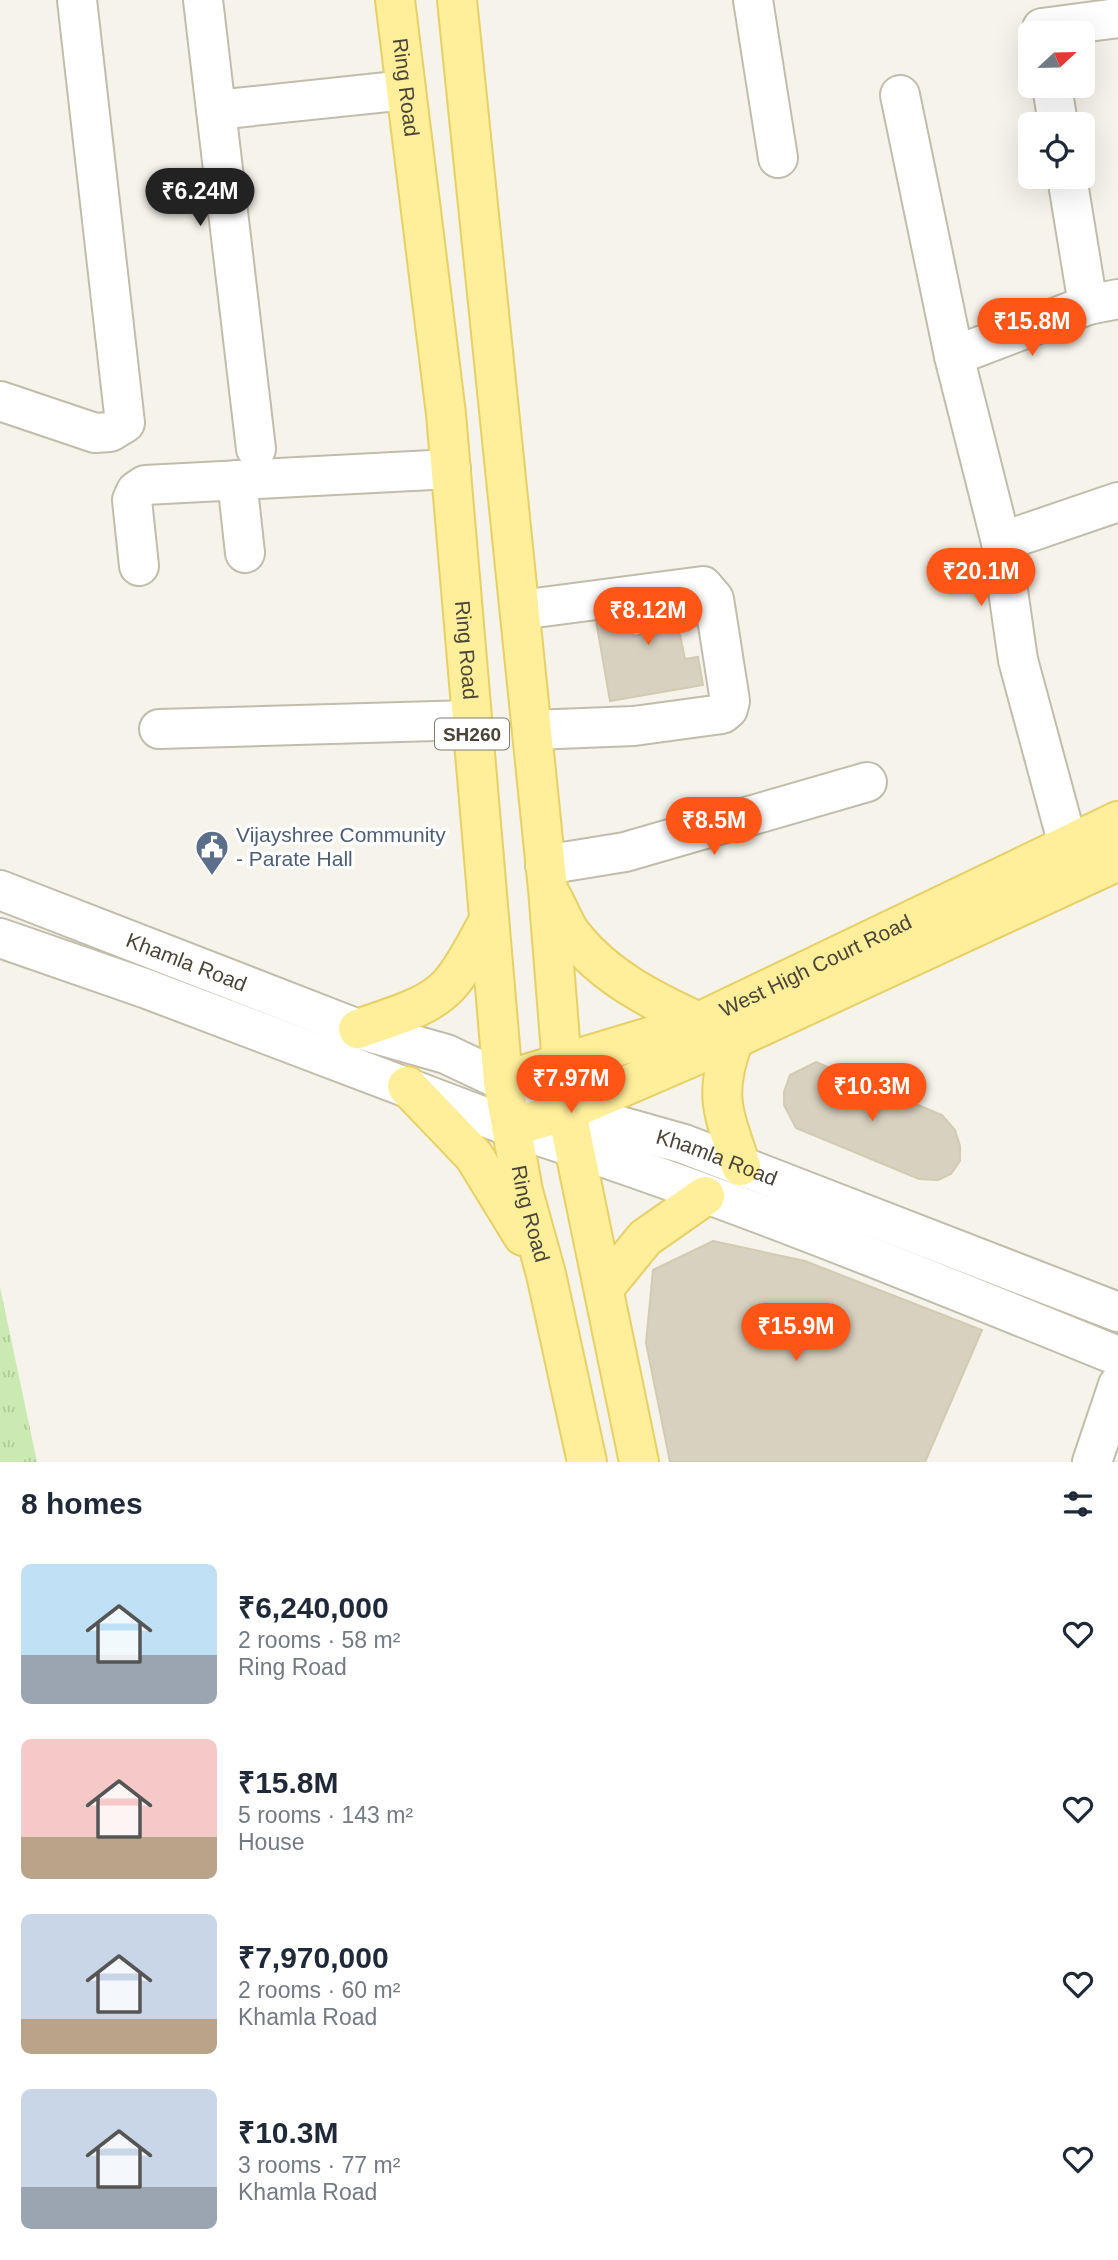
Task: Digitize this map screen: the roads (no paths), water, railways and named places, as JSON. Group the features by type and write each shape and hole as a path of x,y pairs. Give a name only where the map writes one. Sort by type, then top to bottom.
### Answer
{"main road":[{"name":"Ring Road","path":"395,0 451,469 487,924 503,1081 523,1191 546,1274 587,1462"},
{"name":"SH260","path":"457,0 547,877 561,1065 569,1129 605,1287 639,1462"},
{"name":"West High Court Road","path":"503,1081 699,1022 1118,821"},
{"name":"West High Court Road","path":"511,1127 569,1129 734,1040 1118,861"},
{"path":"547,877 572,935 618,979 658,1004 699,1022"},
{"path":"358,1029 425,1003 440,993 452,982 487,924"},
{"path":"734,1040 722,1070 721,1098 741,1166"},
{"path":"407,1086 474,1156 546,1274"},
{"path":"605,1287 645,1238 705,1195"}],"street":[{"path":"0,401 94,433 110,432 125,423 77,0"},
{"path":"202,0 215,110 246,465 245,553"},
{"path":"753,0 778,158"},
{"path":"1093,21 1118,18"},
{"path":"215,110 406,90"},
{"path":"900,95 954,356 1001,542 1018,660 1068,845"},
{"path":"954,356 1103,302 1070,189"},
{"path":"139,566 132,499 136,491 145,485 246,465 451,469"},
{"path":"1001,542 1118,502"},
{"path":"520,610 703,586 715,599 730,701 728,709 722,714 634,726 532,730"},
{"path":"159,729 470,720"},
{"path":"547,877 867,782"},
{"name":"Khamla Road","path":"0,890 358,1029 446,1054 503,1081 569,1129 705,1195 866,1254 1118,1356"},
{"name":"Khamla Road","path":"0,938 147,989 511,1127"},
{"name":"Khamla Road","path":"569,1129 684,1144 1118,1312"},
{"path":"1092,1462 1118,1385"}],"place":[{"name":"Vijayshree Community - Parate Hall","path":"212,877"}]}
